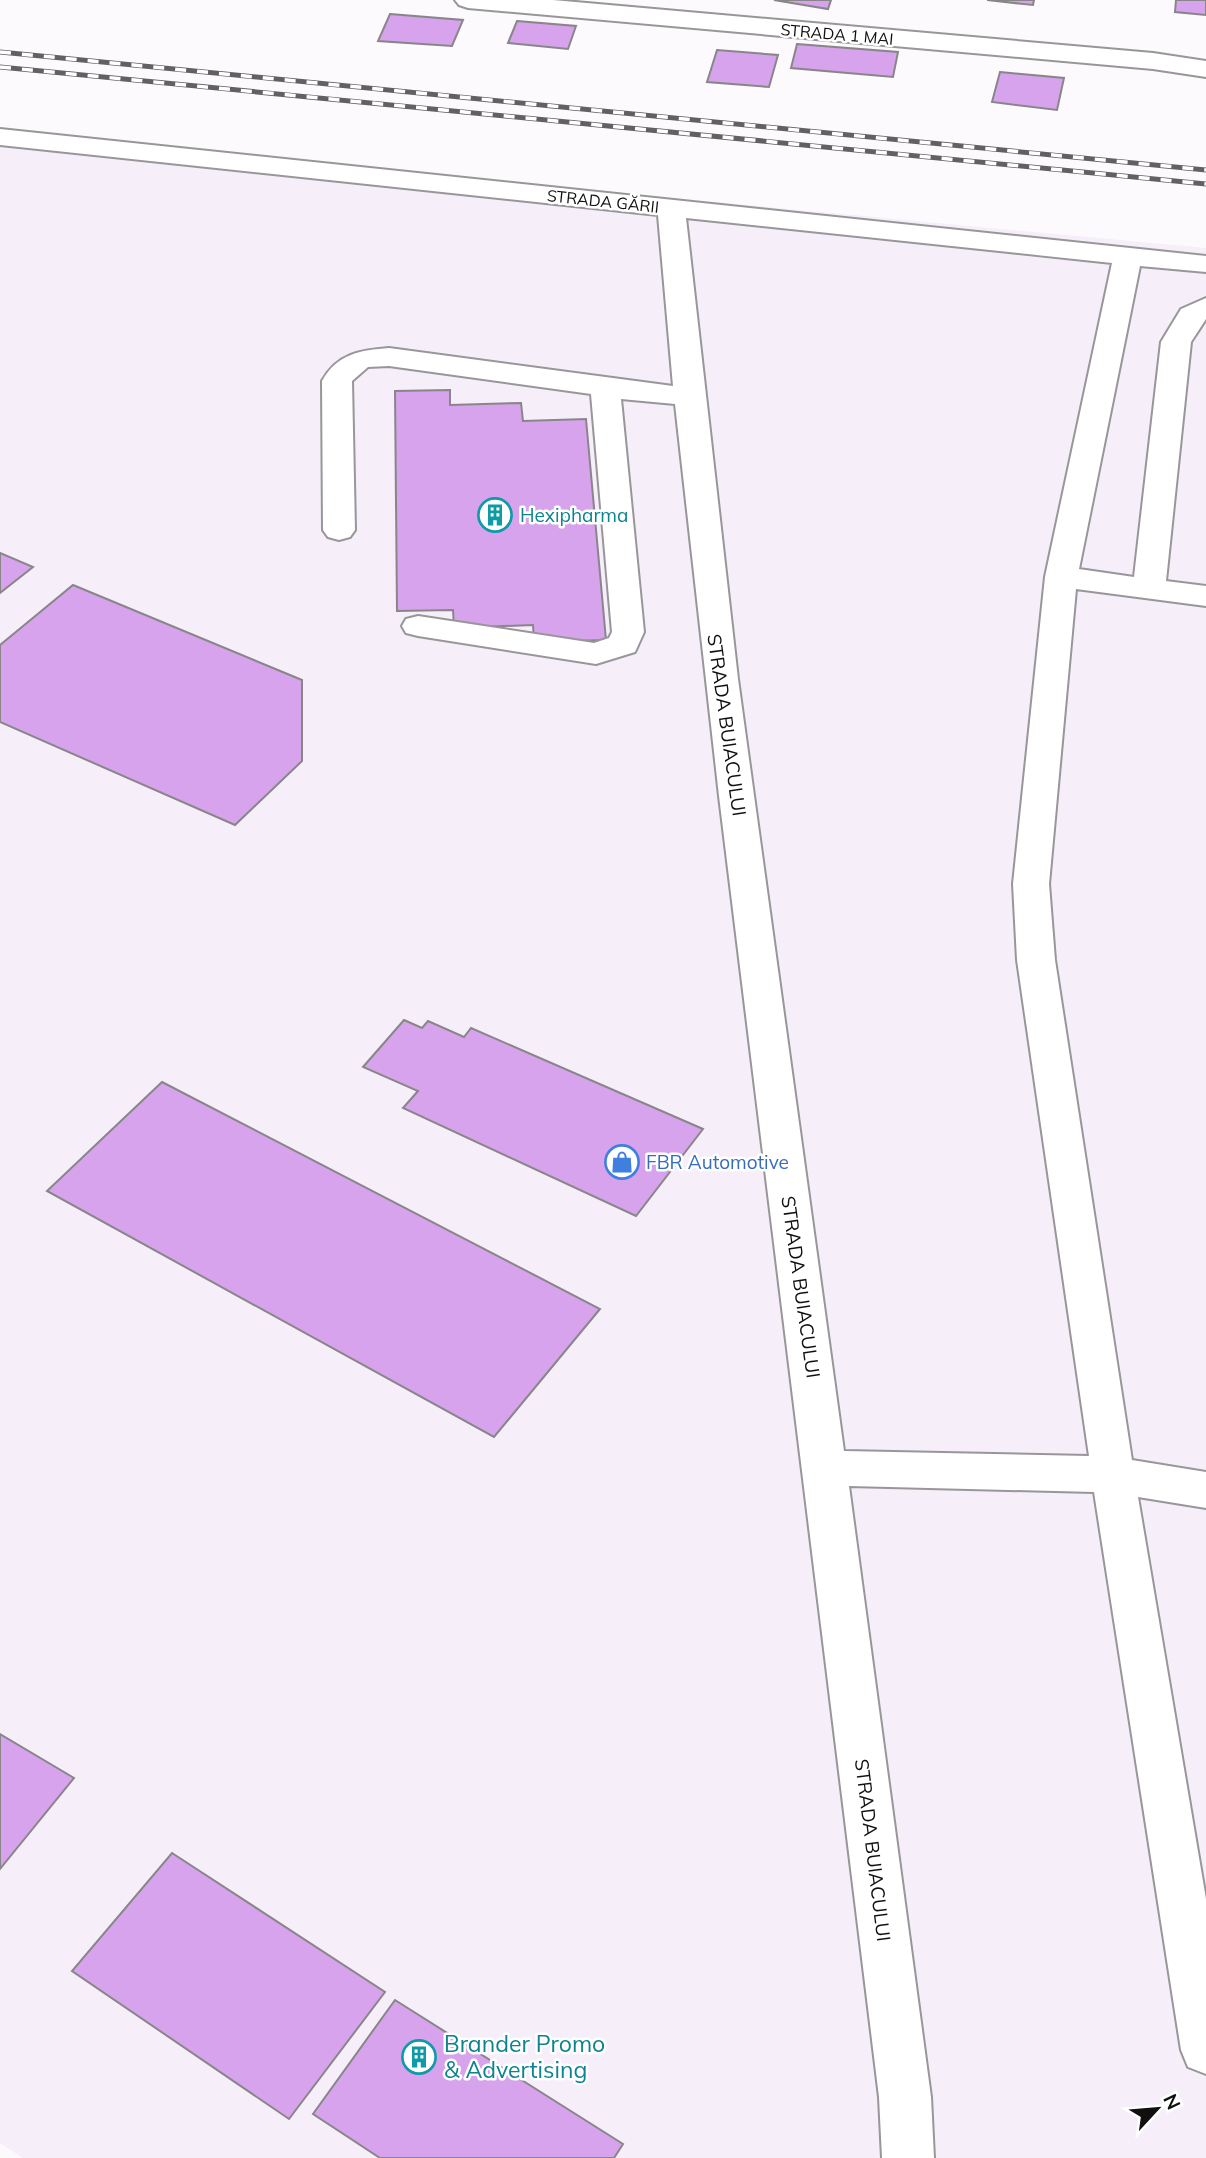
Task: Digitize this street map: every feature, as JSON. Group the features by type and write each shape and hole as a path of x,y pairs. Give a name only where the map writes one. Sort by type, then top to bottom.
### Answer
{"street":[{"name":"STRADA 1 MAI","path":"468,0 1153,61 1206,69"},
{"path":"711,23 723,0"},
{"name":"STRADA GĂRII","path":"0,137 1206,264"},
{"name":"STRADA BUIACULUI","path":"671,208 687,396 712,613 905,2097 908,2158"},
{"path":"1128,256 1061,577 1031,884 1036,960 1113,1475 1206,2050"},
{"path":"1149,589 1177,342 1191,315 1206,307"},
{"path":"340,530 337,381 342,369 354,362 366,358 390,357 687,396"},
{"path":"418,626 596,654 623,645 628,632 605,387"},
{"path":"1061,577 1206,596"},
{"path":"825,1468 1113,1475 1206,1490"}],"shaded area":[{"path":"0,135 1206,248 1206,2158 23,2158 0,2143"}],"building":[{"path":"774,0 831,0 828,9"},
{"path":"987,0 1034,0 1033,5"},
{"path":"1176,0 1206,0 1206,15 1175,12"},
{"path":"390,14 463,20 452,46 378,41"},
{"path":"517,21 576,26 568,49 508,43"},
{"path":"797,44 898,52 893,77 791,68"},
{"path":"717,50 778,55 769,87 707,82"},
{"path":"1000,72 1064,78 1057,110 992,102"},
{"name":"Hexipharma","path":"450,390 450,405 521,403 523,421 586,419 606,640 534,642 533,625 454,628 453,610 397,611 395,391"},
{"path":"0,553 33,567 0,593"},
{"path":"73,585 302,680 302,761 235,825 0,722 0,645"},
{"path":"404,1020 422,1028 428,1021 464,1037 471,1028 703,1129 636,1216 403,1108 418,1091 363,1067"},
{"path":"162,1082 600,1309 494,1437 47,1191"},
{"path":"0,1734 74,1778 0,1869"},
{"path":"172,1853 385,1992 289,2119 72,1971"},
{"name":"Brander Promo & Advertising","path":"395,2000 623,2144 614,2158 380,2158 313,2114"}],"railway":[{"path":"0,52 1206,170"},
{"path":"0,67 1206,184"}],"place":[{"name":"Hexipharma","path":"495,515"},
{"name":"FBR Automotive","path":"622,1162"},
{"name":"Brander Promo & Advertising","path":"419,2057"}]}
